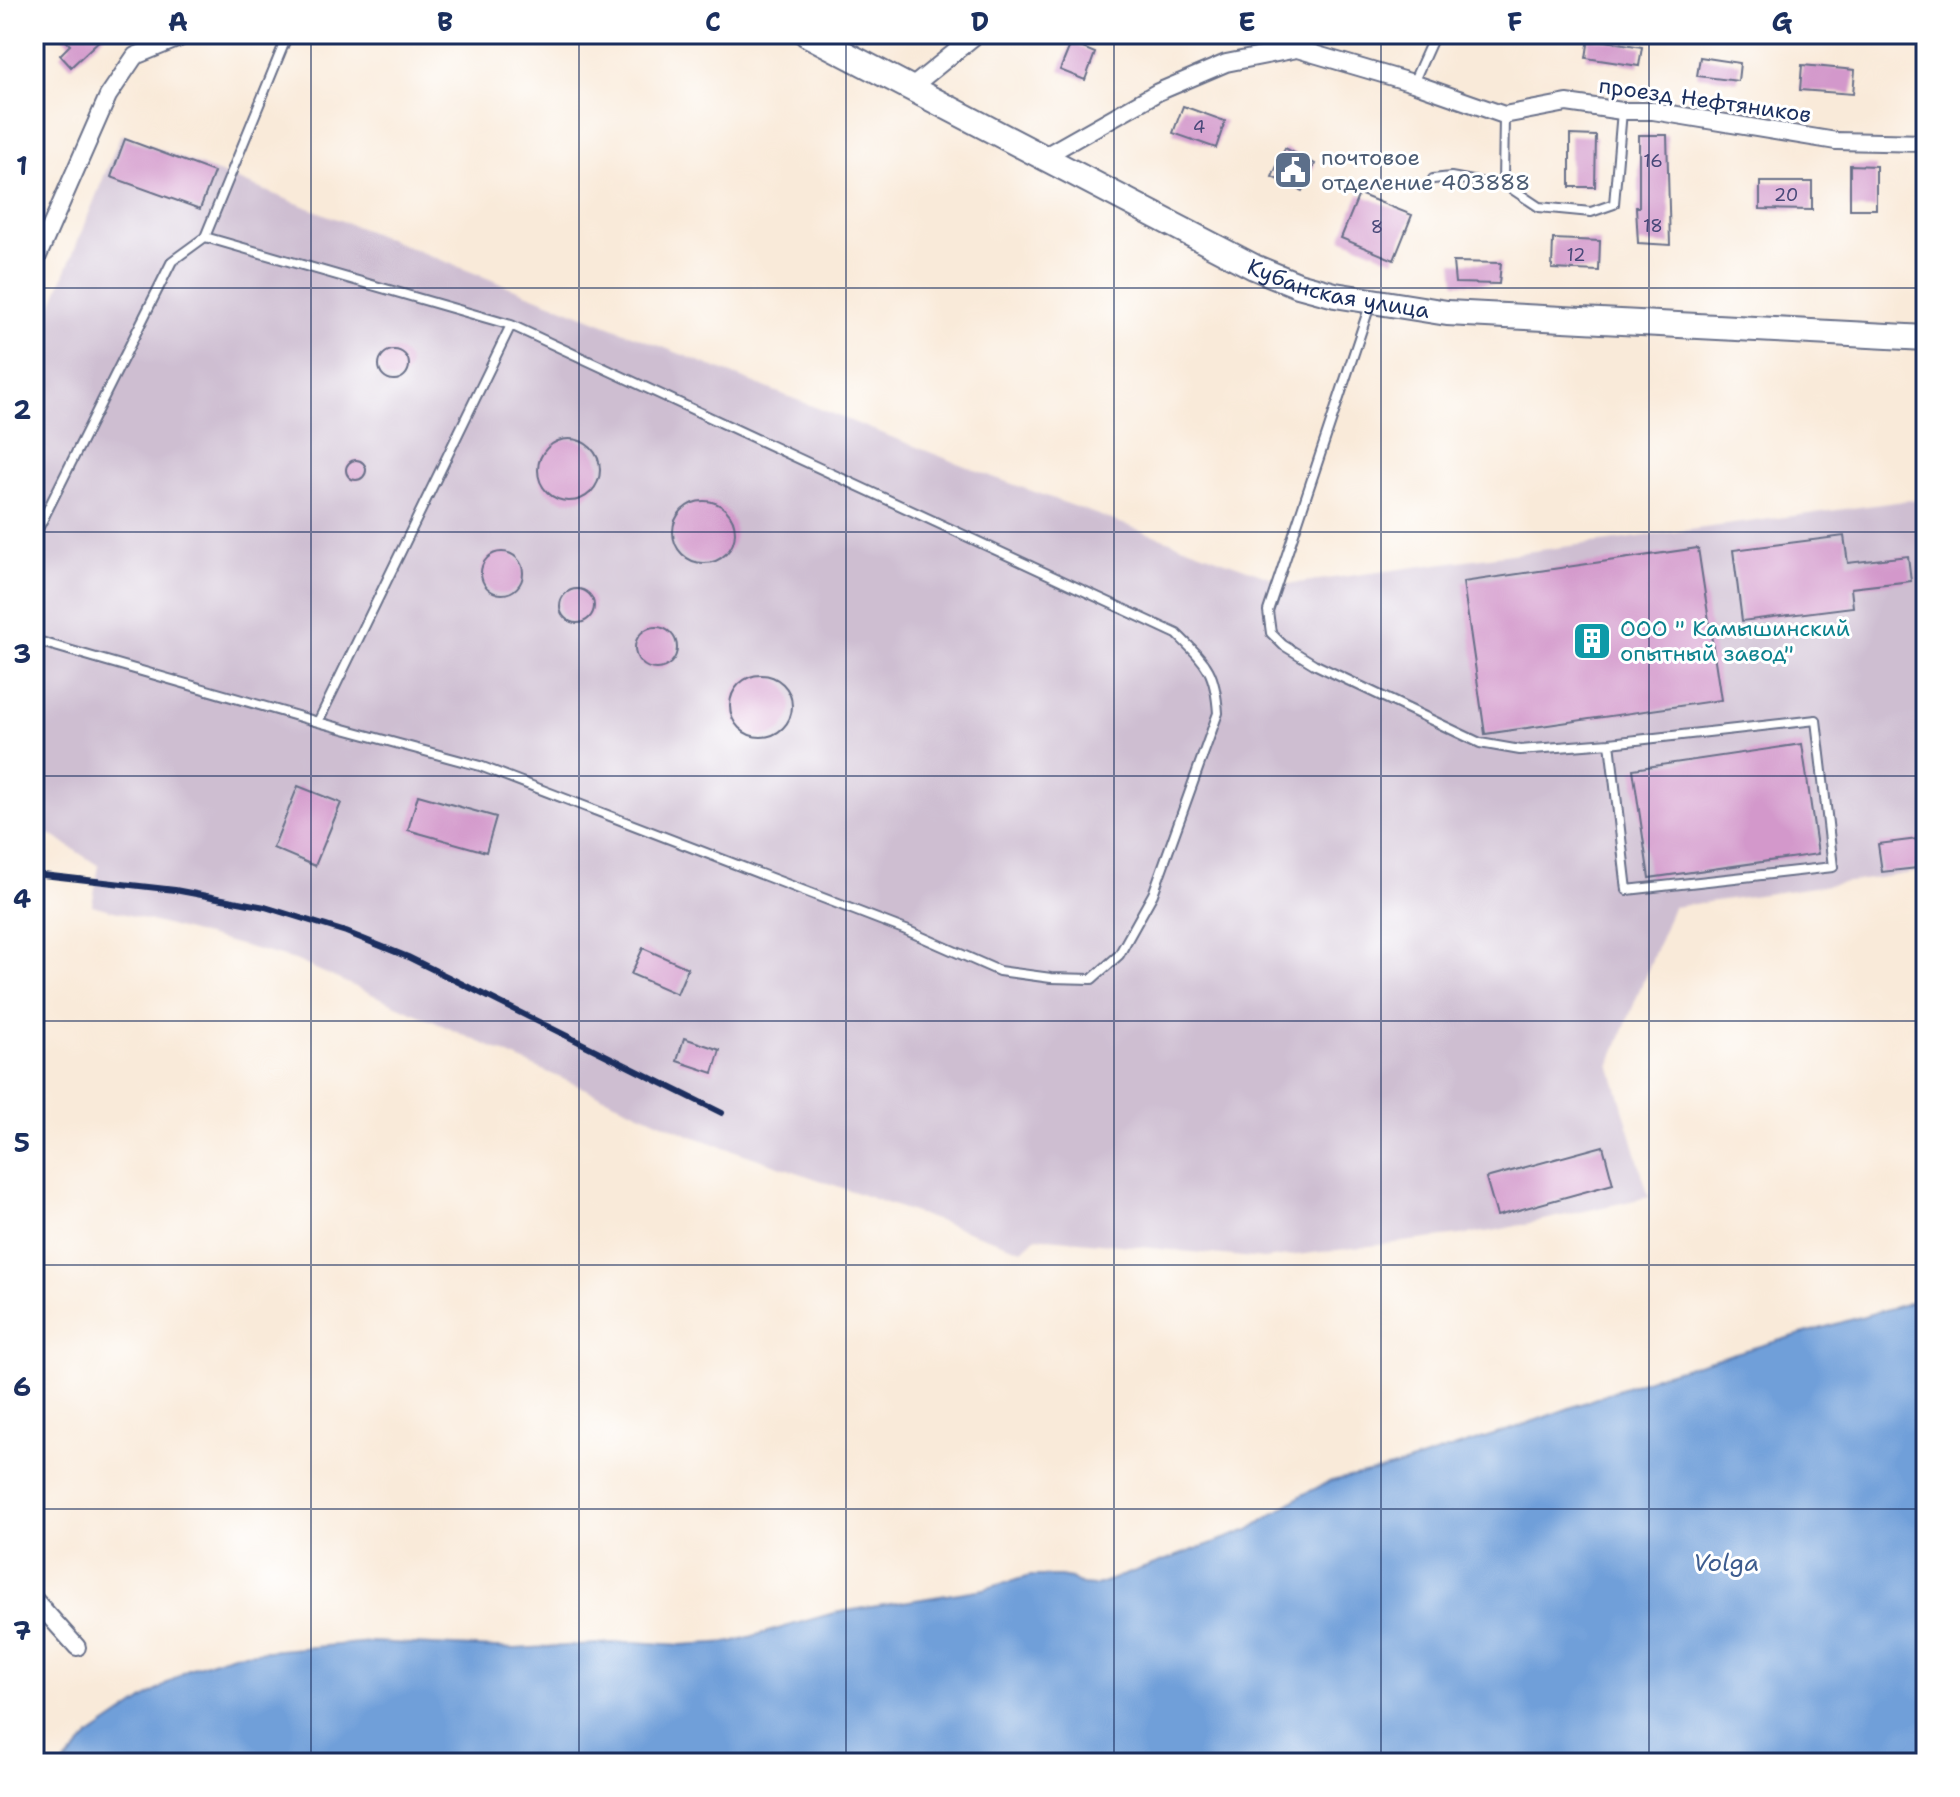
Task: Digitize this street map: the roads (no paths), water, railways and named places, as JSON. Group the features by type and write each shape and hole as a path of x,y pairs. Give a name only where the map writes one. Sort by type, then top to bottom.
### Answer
{"street":[{"path":"34,265 40,232 108,96 135,56 189,34"},
{"name":"Кубанская улица","path":"807,34 1254,267 1298,285 1371,303 1447,313 1926,338"},
{"path":"912,87 977,34"},
{"path":"1284,34 1297,49"},
{"path":"1045,156 1158,92 1226,63 1297,49 1413,83 1504,115"},
{"name":"проезд Нефтяников","path":"1504,115 1567,103 1622,111 1653,111 1836,141 1926,143"},
{"path":"34,1599 77,1647"}],"lane":[{"path":"34,537 172,261 205,237 288,34"},
{"path":"1413,83 1435,34"},
{"path":"1433,179 1451,177 1489,184 1503,183 1539,207 1591,212 1614,204 1622,111"},
{"path":"1503,183 1504,115"},
{"path":"34,640 480,766 906,930 999,971 1051,978 1092,979 1119,955 1153,894 1218,713 1216,682 1202,659 1177,634 511,325 205,237"},
{"path":"1371,303 1268,611 1271,633 1283,645 1314,664 1480,743 1520,750 1816,720 1833,867 1627,890 1610,743"},
{"path":"318,722 511,325"}],"water":[{"name":"Volga","path":"1926,1298 1926,1763 65,1763 90,1736 189,1669 233,1654 371,1642 515,1649 633,1642 682,1645 732,1642 834,1613 984,1589 1030,1576 1060,1576 1082,1585 1094,1586 1249,1530 1302,1495 1331,1481 1392,1468 1518,1427 1656,1376"}],"railway":[{"path":"34,874 175,890 265,907 346,932 408,957 722,1113"}],"place":[{"name":"почтовое отделение 403888","path":"1293,170"},
{"name":"ООО \" Камышинский опытный завод\"","path":"1592,641"}]}
